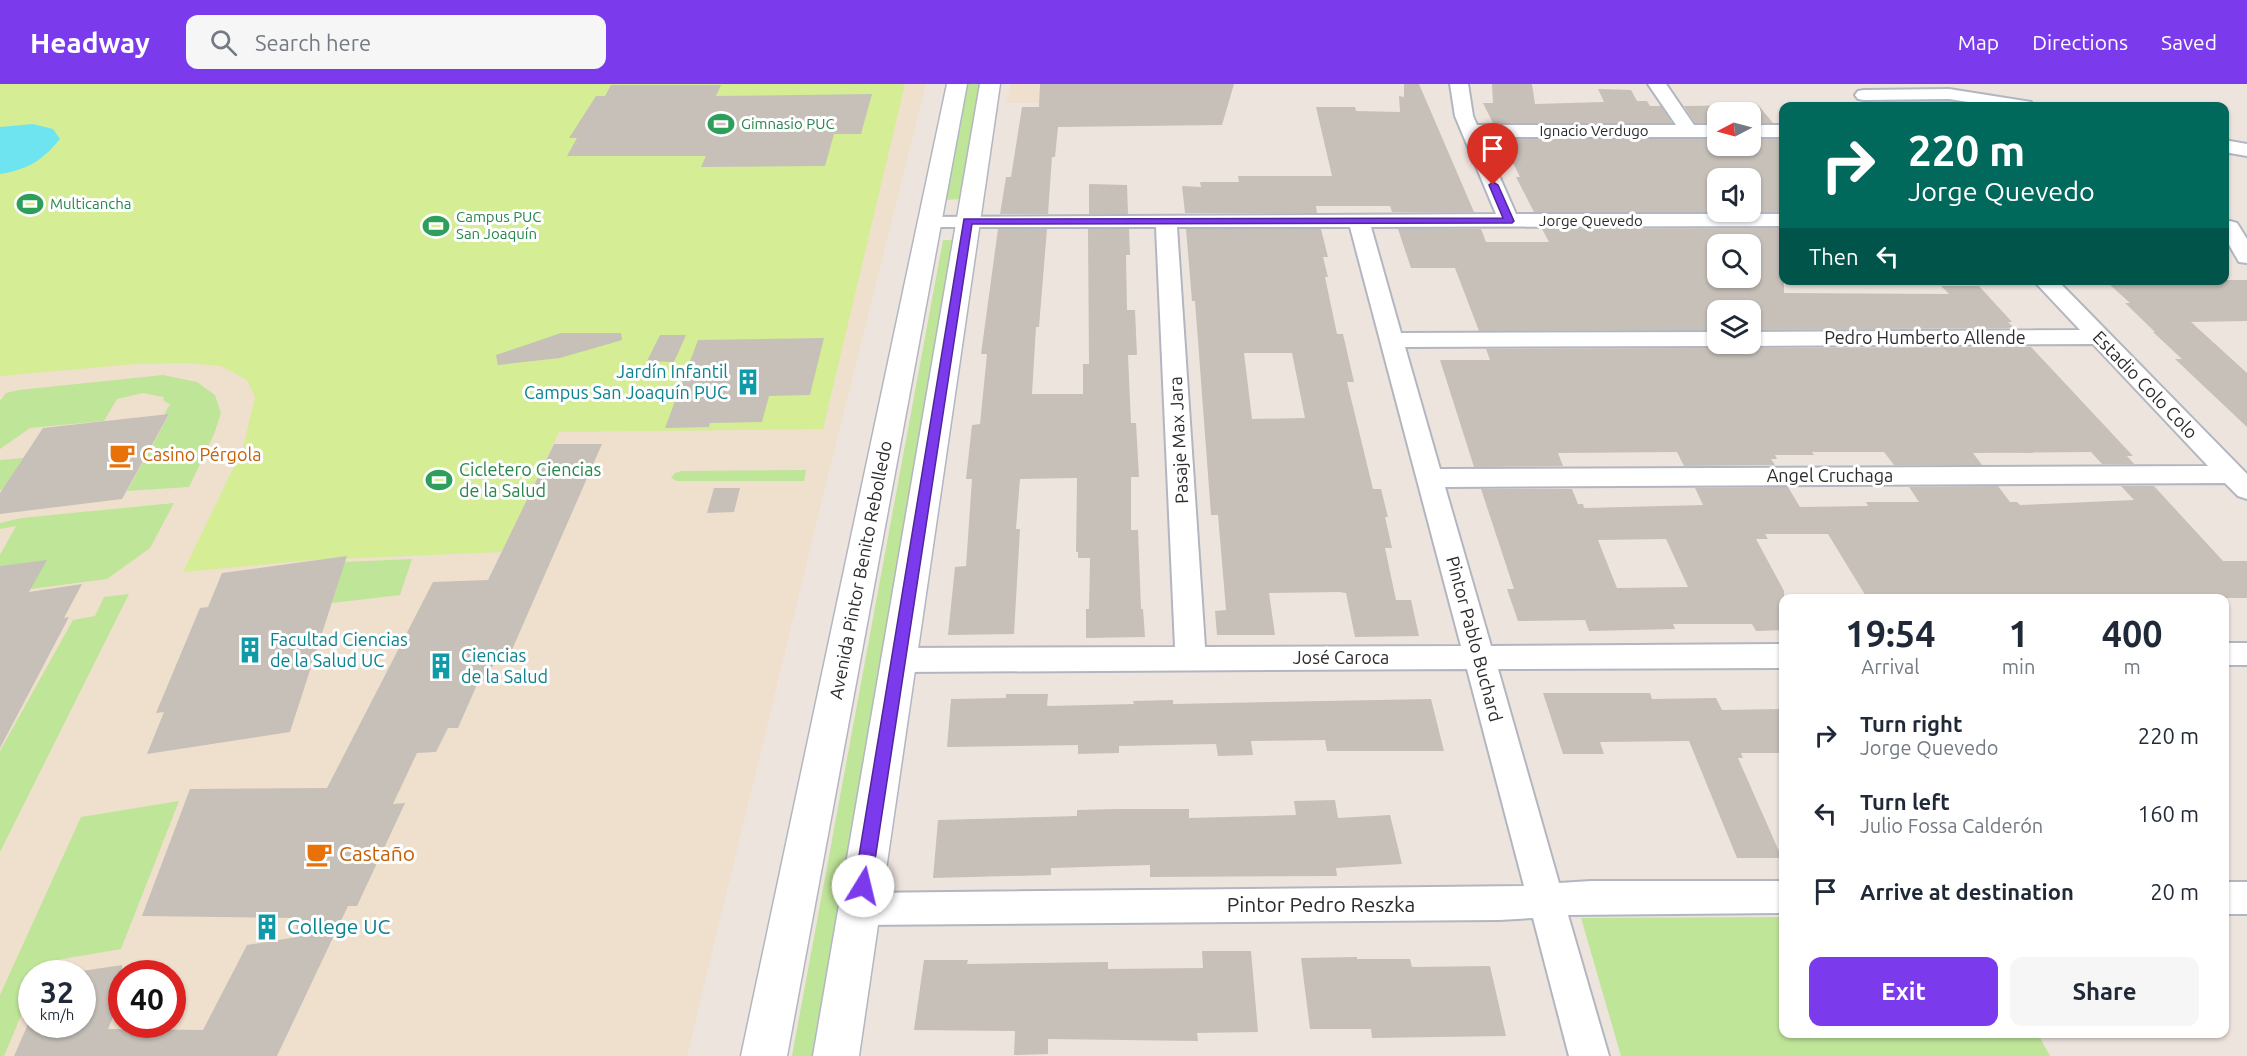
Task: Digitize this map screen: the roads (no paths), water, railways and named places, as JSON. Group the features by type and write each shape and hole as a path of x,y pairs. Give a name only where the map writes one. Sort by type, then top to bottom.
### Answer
{"street":[{"name":"Avenida Pintor Benito Rebolledo","path":"764,1056 957,84"},
{"path":"836,1056 990,84"},
{"path":"1459,84 1461,104 1470,131 1509,221"},
{"path":"1657,84 1689,131"},
{"path":"1864,95 1949,94 2000,102"},
{"name":"Ignacio Verdugo","path":"1470,131 1707,131"},
{"path":"1761,131 1779,131"},
{"path":"2229,147 2247,150"},
{"name":"Jorge Quevedo","path":"930,221 1779,220"},
{"name":"Pintor Pablo Buchard","path":"1359,221 1589,1056"},
{"name":"Pasaje Max Jara","path":"1166,222 1191,659"},
{"path":"2234,228 2247,257"},
{"name":"Estadio Colo Colo","path":"2049,285 2239,482"},
{"name":"Pedro Humberto Allende","path":"1761,339 2099,337"},
{"path":"1391,340 1707,339"},
{"name":"Angel Cruchaga","path":"1430,478 2239,482"},
{"path":"2229,654 2247,654"},
{"name":"José Caroca","path":"898,660 1779,656"},
{"name":"Pintor Pedro Reszka","path":"859,909 1487,904 1591,897 1779,897"},
{"path":"2229,898 2247,898"}],"water":[{"path":"33,124 53,129 60,139 34,163 0,174 0,127"}],"place":[{"name":"Gimnasio PUC","path":"721,124"},
{"name":"Multicancha","path":"30,204"},
{"name":"Campus PUC San Joaquín","path":"436,226"},
{"name":"Jardín Infantil Campus San Joaquín PUC","path":"748,382"},
{"name":"Casino Pérgola","path":"122,455"},
{"name":"Cicletero Ciencias de la Salud","path":"439,480"},
{"name":"Facultad Ciencias de la Salud UC","path":"250,650"},
{"name":"Ciencias de la Salud","path":"441,666"},
{"name":"Castaño","path":"319,854"},
{"name":"College UC","path":"267,927"}]}
